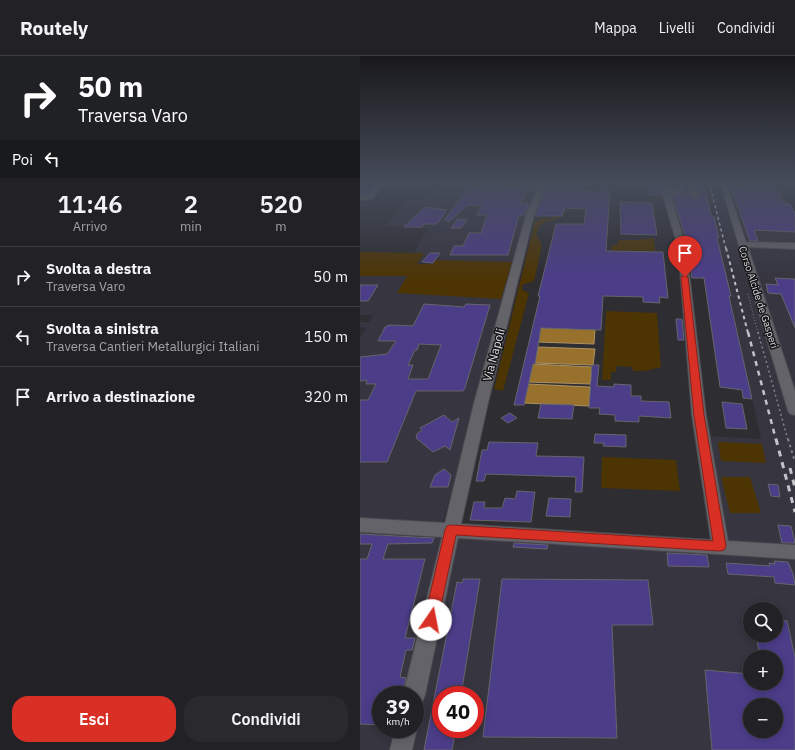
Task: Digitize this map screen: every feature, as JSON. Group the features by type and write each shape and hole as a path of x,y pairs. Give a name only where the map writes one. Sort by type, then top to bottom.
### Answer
{"street":[{"name":"Via Napoli","path":"416,686 481,403 531,214"},
{"path":"674,214 682,247 699,415 720,546"},
{"name":"Corso Alcide de Gasperi","path":"733,214 795,412"},
{"path":"743,246 795,250"},
{"path":"769,247 795,246"},
{"path":"360,525 720,546 795,552"},
{"path":"401,750 404,738"}],"path":[{"path":"746,288 772,385 795,462"}],"shaded area":[{"path":"395,214 528,214 439,537 725,552 710,436 761,439 718,242 721,241 715,214 795,214 795,750 360,750 360,338 366,328 360,327 360,322 369,322 373,315 360,315 360,276 408,276 397,293 433,264 417,263 423,254 414,253 428,228 384,226"},
{"path":"568,215 541,224 536,234 542,245 534,281 522,285 522,290 529,293 503,391 494,389 535,221 539,221 540,218 551,219 553,216"},
{"path":"654,238 655,251 611,250 612,245 618,245 618,240"},
{"path":"360,252 424,253 417,264 433,264 436,260 512,262 501,299 397,293 407,276 360,276"},
{"path":"606,311 657,313 661,367 645,371 633,371 632,367 616,366 616,372 611,372 611,380 602,380"},
{"path":"541,328 595,329 594,344 538,342"},
{"path":"538,347 595,349 593,365 535,363"},
{"path":"533,364 592,367 590,384 529,382"},
{"path":"528,384 590,387 589,406 524,403"},
{"path":"718,442 762,444 766,463 721,461"},
{"path":"602,457 676,460 680,491 601,488"},
{"path":"721,477 750,477 761,513 730,513"}],"building":[{"path":"417,214 444,214 437,224 424,224 422,227 404,227"},
{"path":"449,214 457,214 448,222 445,219"},
{"path":"524,214 519,215 508,255 450,255 454,246 463,246 469,233 481,233 487,215 477,215"},
{"path":"536,214 563,214 562,216 535,216"},
{"path":"585,214 608,214 606,251 663,252 668,298 659,297 660,303 643,302 643,297 603,296 601,330 541,328 535,364 533,364 524,405 514,405 540,296 538,296 556,224 584,224"},
{"path":"620,214 654,214 657,235 621,234"},
{"path":"678,214 711,214 714,217 719,238 717,238 731,296 729,296 752,399 743,398 742,390 720,387 704,278 692,278 687,242"},
{"path":"741,214 795,214 795,232 754,230 758,241 750,241"},
{"path":"458,219 467,220 461,228 451,228"},
{"path":"430,253 440,253 433,263 422,262"},
{"path":"775,278 795,279 795,328 781,294 768,293 766,284 778,285"},
{"path":"360,285 378,285 368,301 360,301"},
{"path":"424,304 464,307 466,304 490,305 463,391 416,391 387,462 360,462 360,400 368,400 376,384 366,384 367,380 360,381 360,357 387,354 396,341 378,341 385,327 389,325 413,326","holes":["419,344 441,345 428,379 408,379 413,365 408,365"]},
{"path":"676,319 682,319 684,340 678,340"},
{"path":"592,365 599,365 597,386 614,387 614,384 631,385 631,396 641,396 641,401 669,402 671,418 639,416 639,422 615,421 615,415 599,414 600,408 589,408"},
{"path":"722,402 742,404 747,429 726,428"},
{"path":"541,404 574,405 572,419 538,418"},
{"path":"510,413 517,418 508,423 501,418"},
{"path":"444,415 452,422 459,418 450,450 445,446 433,452 416,438 417,434 422,430 420,428"},
{"path":"595,434 626,435 626,447 603,446 604,443 594,443"},
{"path":"489,442 538,443 536,456 584,457 582,492 575,492 576,477 486,474 484,481 476,481 482,450 487,450"},
{"path":"444,469 451,475 448,487 430,487 435,475"},
{"path":"768,484 778,485 780,497 771,496"},
{"path":"517,491 535,492 531,522 470,520 474,502 485,502 484,508 502,508 505,498 515,499"},
{"path":"549,498 571,499 570,517 546,516"},
{"path":"778,525 791,526 795,543 782,543"},
{"path":"360,534 434,538 432,543 388,544 383,559 425,559 405,638 415,638 412,650 406,650 400,677 406,678 404,686 372,686 372,725 360,724 360,559 367,559 372,544 360,544"},
{"path":"514,543 548,545 547,549 513,547"},
{"path":"667,553 707,555 709,567 668,566"},
{"path":"774,561 788,562 793,574 795,585 775,583 774,577 728,574 726,563 770,566 769,563 775,564"},
{"path":"463,579 480,579 462,686 437,686 457,582 462,583"},
{"path":"502,579 648,580 653,625 612,625 617,738 484,737"},
{"path":"783,621 787,621 795,657 795,750 712,750 705,670 743,673 743,690 783,690 783,650 759,650 757,642 783,642"},
{"path":"432,709 432,738 454,738 452,750 424,750"}],"railway":[{"path":"717,214 726,249"},
{"path":"726,248 748,333"},
{"path":"748,332 776,440"},
{"path":"776,439 795,512"},
{"path":"790,468 795,488"}],"route":[{"path":"431,620 451,530 720,546 699,415 685,277"}]}
